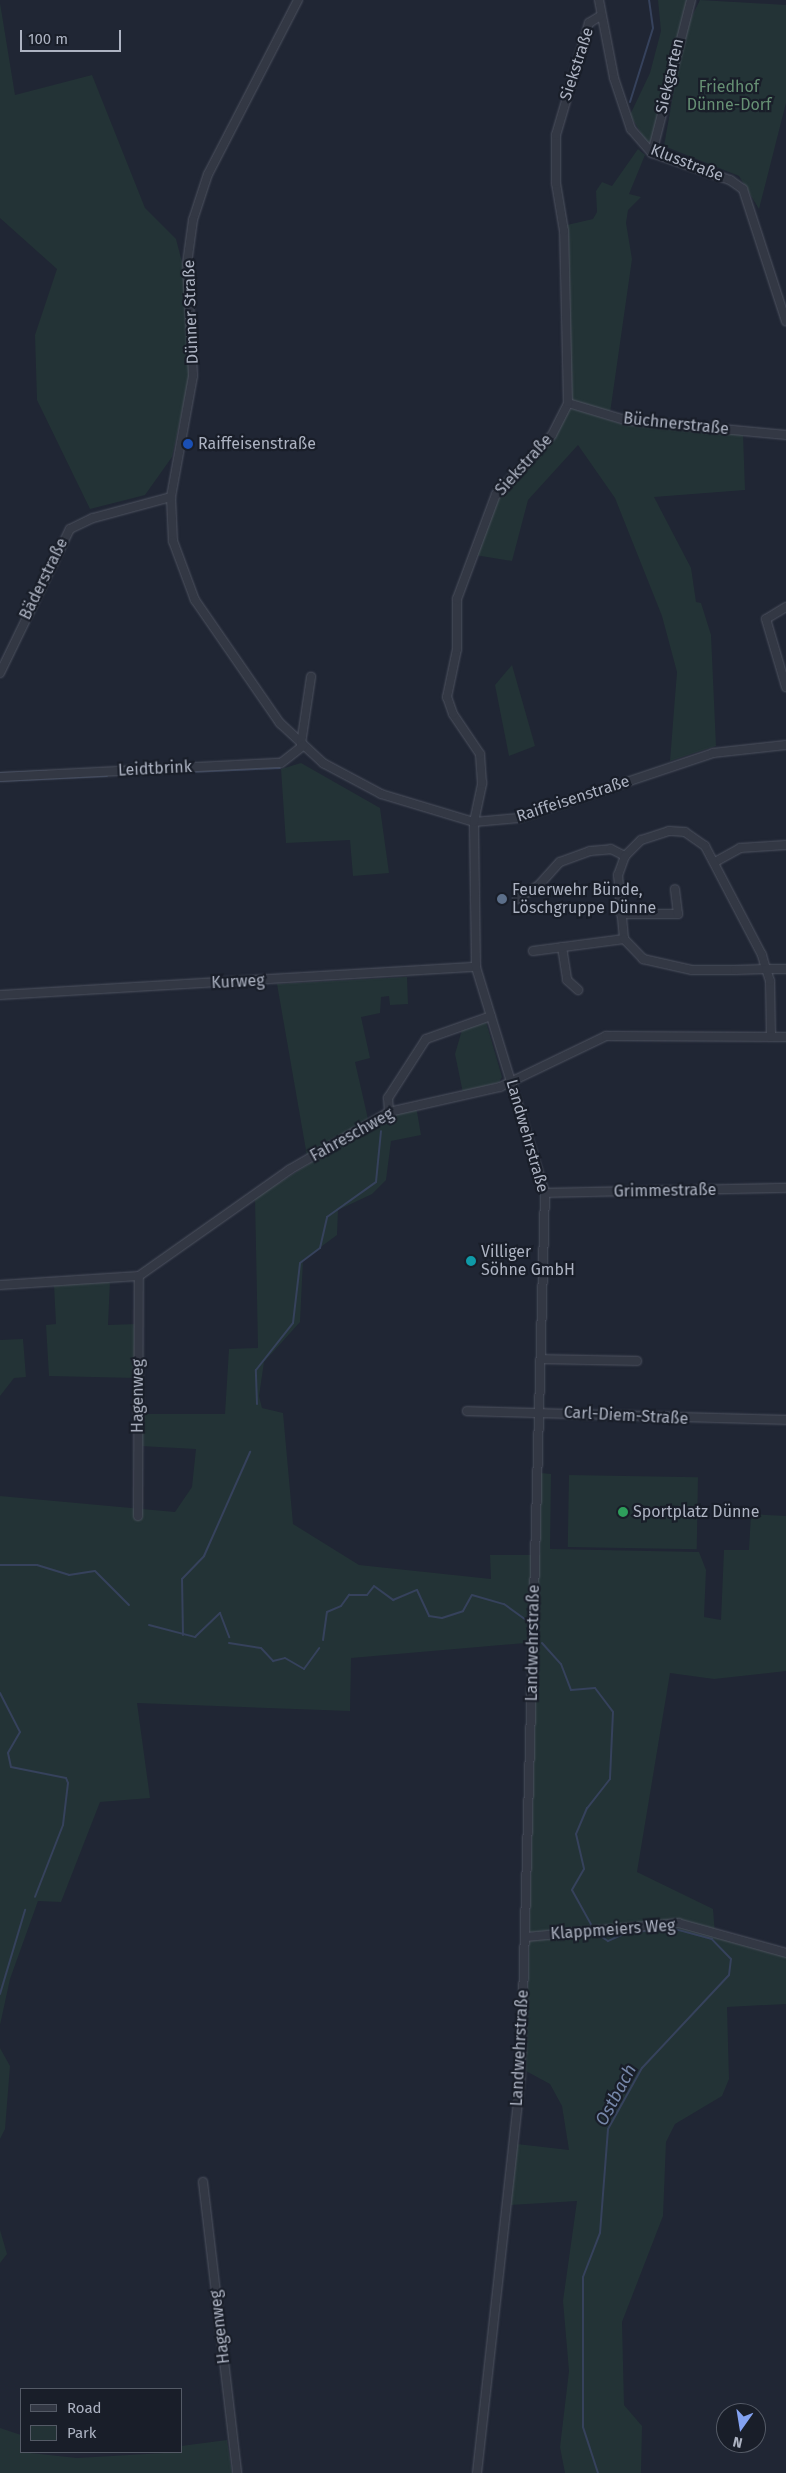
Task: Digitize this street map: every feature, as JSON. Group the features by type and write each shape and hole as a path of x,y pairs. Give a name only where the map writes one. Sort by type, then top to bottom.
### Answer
{"street":[{"name":"Dünner Straße","path":"171,497 193,376 187,264 193,220 208,174 298,0"},
{"name":"Klusstraße","path":"599,0 600,16 625,114 641,144 652,153 730,180 743,189 786,321"},
{"name":"Siekgarten","path":"652,153 691,0"},
{"name":"Siekstraße","path":"474,822 482,782 480,754 452,714 447,697 457,649 457,599 496,494 552,435 568,403 564,231 556,183 556,135 589,23 600,16"},
{"name":"Büchnerstraße","path":"568,403 625,420 786,435"},
{"name":"Bäderstraße","path":"0,673 70,529 93,518 171,497"},
{"name":"Raiffeisenstraße","path":"171,497 173,542 195,600 262,698 302,745 361,785 474,822 519,818 713,754 786,745"},
{"path":"786,606 766,619 786,686"},
{"path":"302,745 311,677"},
{"name":"Leidtbrink","path":"0,776 281,763 302,745"},
{"name":"Landwehrstraße","path":"474,822 476,967 545,1193 521,2074 477,2473"},
{"path":"772,1037 766,969 715,862 695,836 669,830 641,840 625,856 618,875 624,939 643,959 668,967 766,969 786,969"},
{"path":"715,862 740,848 786,845"},
{"path":"517,899 539,885 560,862 590,851 611,849 625,856"},
{"path":"621,914 678,914 675,889"},
{"path":"533,951 624,939"},
{"path":"562,947 567,980 578,990"},
{"name":"Kurweg","path":"0,996 476,967"},
{"path":"389,1112 388,1098 426,1039 491,1016"},
{"name":"Fahreschweg","path":"139,1276 289,1170 389,1112 512,1082 606,1036 786,1037"},
{"name":"Grimmestraße","path":"545,1193 786,1188"},
{"path":"0,1285 139,1276"},
{"name":"Hagenweg","path":"138,1516 139,1276"},
{"path":"541,1359 637,1361"},
{"name":"Carl-Diem-Straße","path":"467,1411 786,1420"},
{"name":"Klappmeiers Weg","path":"526,1936 678,1923 786,1953"},
{"name":"Hagenweg","path":"203,2182 237,2473"}],"green space":[{"path":"658,0 688,0 653,140 647,143 630,115 650,73 661,31"},
{"name":"Friedhof Dünne-Dorf","path":"700,0 786,5 786,103 759,209 739,176 664,146 684,32"},
{"path":"0,3 15,95 92,75 145,208 176,239 183,266 191,370 172,457 145,495 90,509 37,400 35,335 57,269 0,218"},
{"path":"638,149 645,155 629,194 641,197 628,210 626,223 632,259 610,413 572,401 567,225 593,219 597,212 596,191 602,182 612,186"},
{"path":"574,409 625,425 743,434 745,490 654,497 691,568 696,602 701,603 711,635 716,746 670,761 677,672 662,616 615,498 578,445 528,500 512,561 475,555 497,495 556,437 568,410"},
{"path":"512,665 535,746 509,756 495,685"},
{"path":"301,763 380,808 389,873 353,876 350,840 286,843 281,769"},
{"path":"407,977 408,1004 390,1005 389,996 381,997 380,1013 361,1017 370,1058 355,1062 368,1119 307,1156 277,984"},
{"path":"486,1022 502,1077 499,1082 463,1093 455,1054 462,1030"},
{"path":"416,1106 421,1135 391,1141 386,1180 372,1194 338,1210 337,1235 303,1260 300,1322 264,1362 259,1396 262,1408 283,1413 293,1524 359,1565 491,1579 490,1555 540,1555 541,1473 551,1474 550,1549 699,1552 706,1570 704,1617 721,1620 724,1550 749,1550 751,1514 786,1516 786,1671 714,1679 670,1673 637,1872 713,1909 715,1935 786,1957 786,2004 727,2007 729,2079 722,2096 675,2124 666,2142 663,2216 622,2322 624,2405 642,2426 641,2473 565,2473 560,2447 569,2371 563,2301 577,2201 510,2205 517,2144 569,2150 562,2106 550,2084 526,2071 537,1642 351,1658 350,1711 137,1703 150,1798 100,1802 61,1902 38,1901 10,1979 0,2025 0,1496 175,1512 192,1487 196,1449 140,1446 140,1414 225,1414 229,1349 258,1348 255,1198 387,1115"},
{"path":"110,1281 108,1325 137,1324 136,1378 49,1376 46,1325 56,1324 54,1285"},
{"path":"23,1339 26,1377 14,1378 0,1396 0,1340"},
{"name":"Sportplatz Dünne","path":"569,1475 698,1477 697,1549 568,1547"},
{"path":"0,2048 10,2066 5,2129 0,2139"},
{"path":"0,2230 7,2254 0,2263"},
{"path":"0,2428 20,2435 20,2453 77,2458 182,2453 182,2446 227,2440 232,2473 0,2473"}],"waterway":[{"path":"630,102 653,28 649,0"},
{"path":"119,767 134,767"},
{"path":"118,775 280,768"},
{"path":"0,773 47,771"},
{"path":"0,781 107,776"},
{"path":"257,1404 256,1370 293,1323 300,1263 320,1248 327,1217 376,1182 381,1131"},
{"path":"183,1635 182,1579 204,1556 250,1452"},
{"name":"Ostbach","path":"0,1565 37,1565 69,1575 95,1571 129,1605"},
{"name":"Ostbach","path":"323,1640 327,1612 341,1606 349,1595 367,1595 374,1586 393,1600 417,1590 429,1616 442,1618 463,1611 472,1595 504,1604 525,1619"},
{"name":"Ostbach","path":"149,1625 195,1637 220,1613 229,1637"},
{"name":"Ostbach","path":"229,1643 261,1648 273,1661 285,1658 304,1669 319,1648"},
{"name":"Ostbach","path":"542,1643 561,1664 571,1690 595,1688 613,1712 610,1779 587,1808 576,1834 584,1869 572,1890 591,1924"},
{"path":"0,1693 20,1732 8,1753 11,1767 66,1778 68,1783 63,1825 35,1897"},
{"path":"0,1994 25,1910"},
{"name":"Ostbach","path":"598,2473 583,2427 583,2277 600,2233 608,2129 642,2068 729,1975 731,1959 712,1939 671,1928 626,1933 608,1941 602,1937"}],"place":[{"name":"Raiffeisenstraße","path":"188,444"},
{"name":"Feuerwehr Bünde, Löschgruppe Dünne","path":"502,899"},
{"name":"Villiger Söhne GmbH","path":"471,1261"},
{"name":"Sportplatz Dünne","path":"623,1512"}]}
